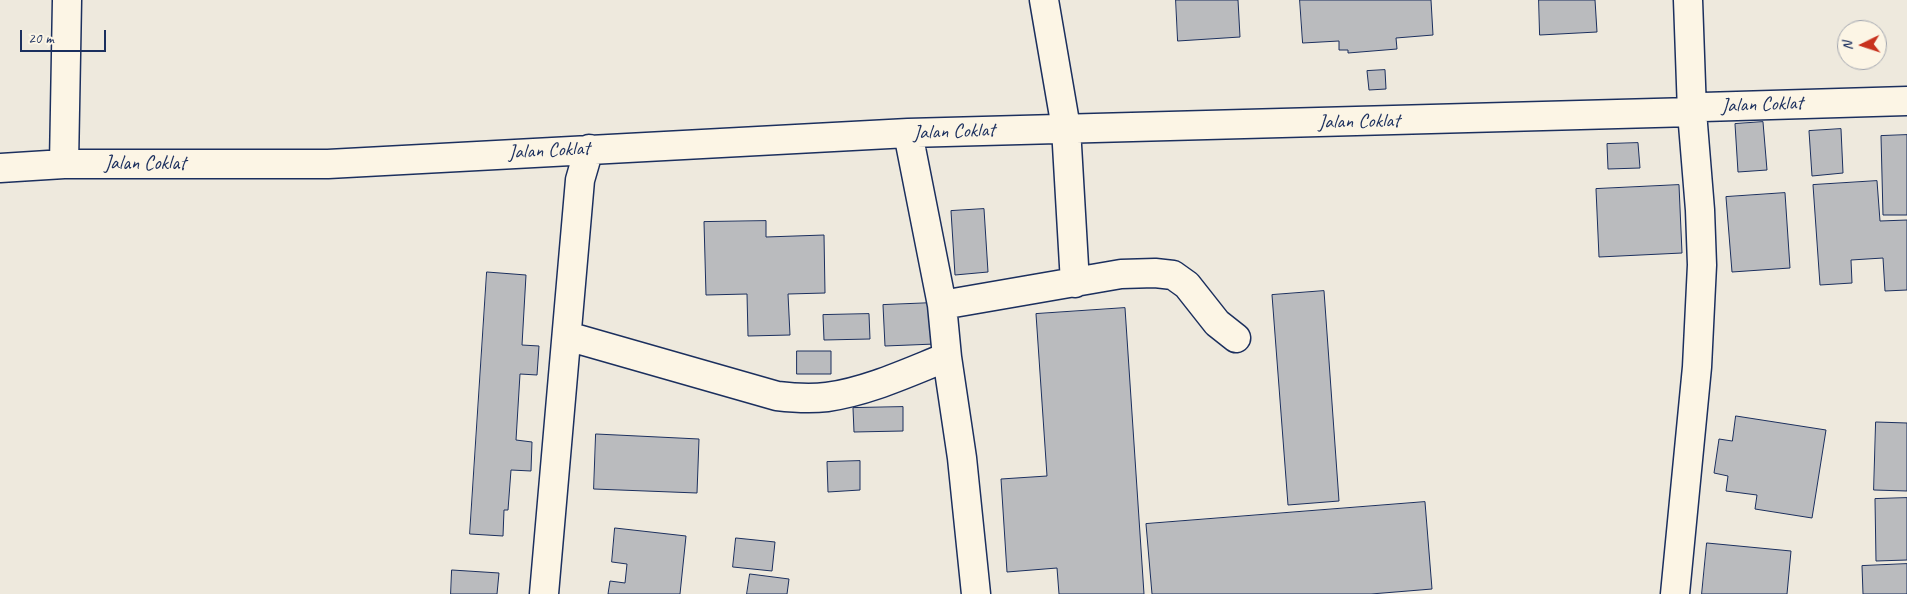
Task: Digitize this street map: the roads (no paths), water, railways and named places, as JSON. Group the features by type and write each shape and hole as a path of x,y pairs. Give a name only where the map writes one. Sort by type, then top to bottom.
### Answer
{"street":[{"path":"64,164 67,0"},
{"path":"1044,0 1066,128 1075,284"},
{"path":"1674,594 1697,367 1702,265 1700,210 1692,112 1688,0"},
{"name":"Jalan Coklat","path":"0,168 64,164 328,164 908,133 1379,122 1692,112 1703,107 1907,101"},
{"path":"908,133 942,305 947,357 962,458 976,594"},
{"path":"544,594 580,180 588,149"},
{"path":"942,305 1075,284 1121,274 1155,273 1173,275 1187,285 1217,322 1236,338"},
{"path":"567,336 778,396 798,398 827,397 861,390 947,357"}]}
